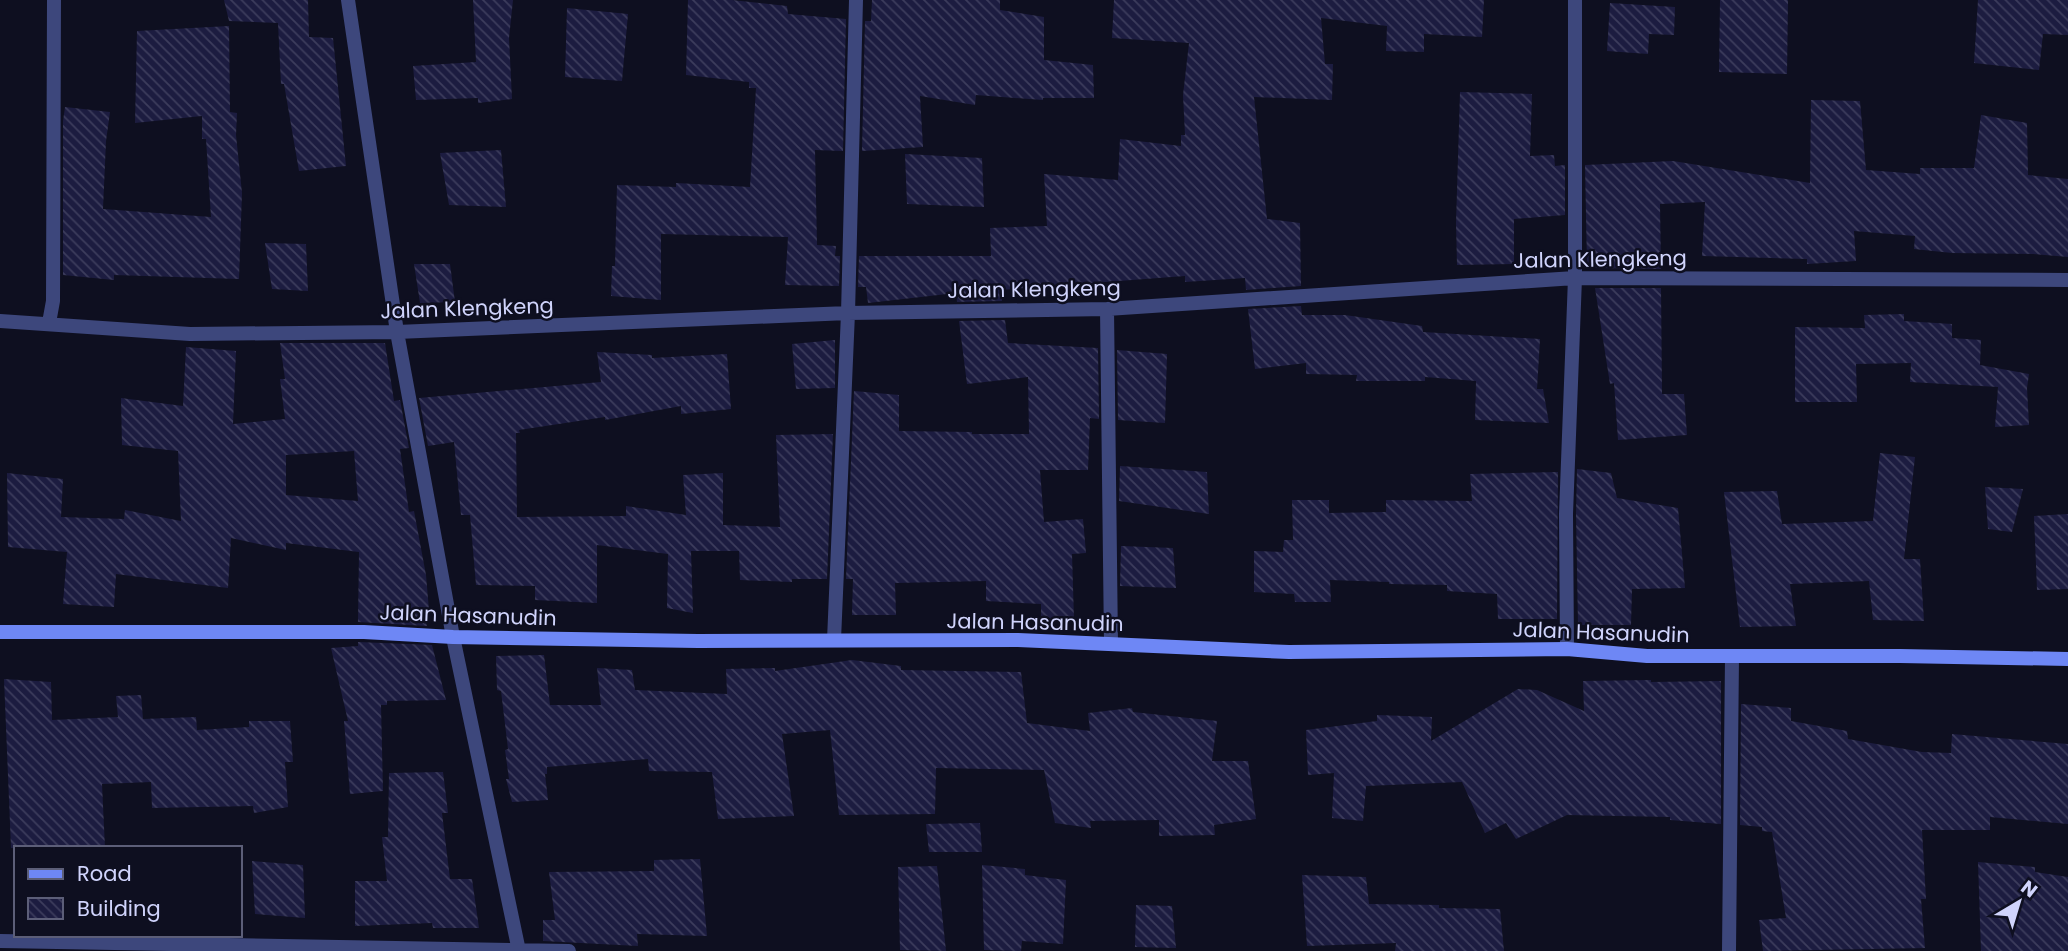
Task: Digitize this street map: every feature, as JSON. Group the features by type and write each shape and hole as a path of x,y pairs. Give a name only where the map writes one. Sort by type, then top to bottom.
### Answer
{"main road":[{"name":"Jalan Hasanudin","path":"0,632 351,632 453,637 698,641 1018,640 1289,652 1567,649 1647,656 2068,659"}],"street":[{"path":"49,323 53,301 54,0"},
{"path":"348,0 397,332 453,637 519,951"},
{"path":"834,640 848,313 856,0"},
{"path":"1567,649 1566,514 1575,278 1575,0"},
{"name":"Jalan Klengkeng","path":"0,321 190,334 397,332 848,313 1107,309 1575,278 2068,280"},
{"path":"1107,309 1111,644"},
{"path":"1729,951 1732,657"},
{"path":"0,941 569,951"}],"building":[{"path":"224,0 308,0 309,37 333,38 346,166 299,171 284,84 281,84 278,23 229,21"},
{"path":"473,0 513,0 509,38 512,99 478,103 478,98 416,100 413,66 476,62"},
{"path":"688,0 732,0 787,6 788,14 846,19 843,151 815,150 817,245 836,246 835,256 840,256 839,286 785,285 788,237 661,234 661,300 611,296 612,266 615,266 617,185 676,187 676,183 750,187 756,88 749,88 749,82 686,75"},
{"path":"872,0 1000,0 1000,10 1044,17 1044,60 1093,65 1094,98 1043,100 976,95 975,105 920,96 923,147 862,151 865,21 871,21"},
{"path":"1114,0 1484,0 1482,37 1424,34 1424,52 1386,51 1387,26 1321,18 1325,64 1333,64 1332,100 1254,97 1267,219 1300,223 1301,286 1246,290 1245,278 1185,282 1185,276 1000,290 1002,301 957,302 956,293 868,303 866,287 858,287 859,256 991,256 990,228 1047,226 1044,174 1118,180 1120,139 1181,146 1181,135 1185,135 1183,95 1189,43 1112,38"},
{"path":"1720,0 1788,0 1787,74 1719,72"},
{"path":"1978,0 2068,0 2068,35 2043,34 2039,70 1974,63"},
{"path":"1610,3 1675,7 1674,35 1649,34 1648,54 1607,51"},
{"path":"567,8 628,14 622,81 565,77"},
{"path":"229,26 230,112 237,113 236,135 242,193 239,279 114,275 114,280 63,275 65,107 110,112 103,209 211,217 202,116 135,123 137,31"},
{"path":"1460,92 1532,94 1530,156 1554,155 1555,166 1565,165 1565,215 1514,219 1514,264 1457,265"},
{"path":"1811,100 1860,101 1866,170 1920,174 1920,168 1974,168 1981,115 2027,123 2028,175 2068,179 2068,257 1914,249 1915,236 1854,231 1856,261 1807,264 1807,259 1702,256 1705,202 1660,204 1661,269 1592,268 1592,265 1587,265 1585,165 1673,161 1810,183"},
{"path":"501,150 506,207 449,205 440,153"},
{"path":"905,154 982,158 984,207 907,204"},
{"path":"265,243 306,244 308,291 272,289"},
{"path":"414,264 450,264 455,302 420,303"},
{"path":"1595,288 1661,288 1662,394 1684,394 1687,435 1618,440 1614,383 1610,384"},
{"path":"1301,306 1302,315 1345,315 1422,326 1423,332 1540,339 1537,389 1543,389 1549,423 1475,420 1476,381 1425,377 1425,381 1356,381 1357,375 1306,374 1306,363 1255,369 1248,309"},
{"path":"1904,314 1904,321 1952,324 1952,338 1981,340 1980,365 2029,374 2029,425 1995,427 1998,387 1910,382 1911,363 1856,364 1857,402 1795,402 1795,327 1865,328 1864,315"},
{"path":"1005,320 1008,343 1098,348 1099,419 1090,418 1088,470 1040,470 1044,522 1083,519 1086,553 1072,554 1074,619 1041,620 1041,604 986,601 986,581 895,583 896,615 852,615 853,579 846,579 854,391 899,395 899,431 1029,434 1028,377 967,384 959,321"},
{"path":"835,340 835,388 796,389 792,344"},
{"path":"280,343 385,343 394,401 400,400 409,448 400,449 409,512 414,511 426,575 429,610 423,610 427,626 358,622 359,552 286,543 286,550 231,538 228,588 116,574 114,607 63,604 67,552 8,547 7,473 63,479 61,517 124,519 125,510 181,521 178,451 122,445 121,398 183,406 186,347 236,351 233,424 285,419 280,379 285,379","holes":["354,451 358,501 286,495 286,455"]},
{"path":"1117,350 1167,354 1165,423 1118,420"},
{"path":"597,352 652,355 652,358 727,354 731,409 681,414 681,406 605,420 605,417 519,430 520,433 516,433 517,517 626,516 626,506 686,515 683,475 723,473 723,525 780,527 776,435 833,434 827,579 792,579 792,582 740,580 739,551 691,551 693,613 667,608 668,554 597,545 597,603 535,600 535,586 476,585 470,515 461,515 454,442 428,446 419,398 601,382"},
{"path":"1880,453 1915,457 1904,559 1920,559 1924,621 1873,620 1869,581 1790,584 1796,626 1740,627 1724,492 1777,491 1782,524 1873,521"},
{"path":"1120,466 1207,472 1209,514 1119,501"},
{"path":"1577,469 1611,473 1617,498 1678,508 1685,588 1632,589 1631,625 1578,625"},
{"path":"1558,472 1557,619 1498,619 1497,594 1447,591 1447,585 1330,580 1331,602 1295,602 1294,594 1254,592 1254,551 1283,552 1284,540 1293,540 1292,500 1329,500 1329,513 1386,512 1386,500 1472,501 1470,474"},
{"path":"1985,487 2023,489 2012,532 1988,529"},
{"path":"2068,514 2068,589 2037,590 2034,516"},
{"path":"1121,546 1173,548 1176,588 1120,586"},
{"path":"358,642 432,645 446,700 387,701 387,705 381,705 383,791 350,794 344,721 348,721 331,648 358,646"},
{"path":"544,655 550,705 601,705 597,668 632,670 635,690 727,694 726,669 775,668 775,671 852,660 901,666 901,670 1021,672 1027,723 1090,731 1088,713 1132,708 1133,712 1217,721 1212,761 1248,761 1256,819 1214,825 1215,835 1159,836 1159,820 1090,821 1091,828 1055,823 1044,770 936,768 935,814 839,815 830,730 782,734 794,816 718,819 712,772 649,771 648,759 547,767 545,774 548,800 512,802 506,779 509,779 505,750 508,749 501,691 497,690 496,656"},
{"path":"4,679 51,682 52,720 118,717 116,696 141,695 143,719 196,717 197,730 249,727 249,721 290,721 293,762 285,762 288,807 254,813 253,806 152,808 151,782 102,784 105,846 11,848"},
{"path":"1583,681 1721,681 1721,824 1670,820 1670,817 1567,815 1516,839 1506,823 1485,833 1462,782 1366,786 1363,821 1332,818 1334,773 1308,775 1306,730 1377,721 1377,715 1432,717 1431,741 1518,689 1537,690 1584,711"},
{"path":"1741,704 1791,708 1791,721 1847,731 1848,739 1922,752 1951,753 1952,734 2068,744 2068,824 1990,817 1990,830 1922,830 1926,899 1921,899 1925,948 1763,951 1759,920 1786,918 1772,832 1762,831 1762,827 1740,825"},
{"path":"443,772 448,813 442,813 450,879 472,879 479,928 433,928 432,923 355,926 355,881 387,881 382,837 388,837 389,773"},
{"path":"980,823 982,852 929,852 926,824"},
{"path":"700,859 707,936 637,934 638,946 543,941 543,920 555,920 549,872 654,871 654,860"},
{"path":"252,861 303,865 305,918 255,914"},
{"path":"1978,862 2035,867 2035,872 2068,877 2068,951 1981,951"},
{"path":"982,865 1025,869 1025,875 1066,880 1063,944 1022,941 1021,951 984,950"},
{"path":"937,866 946,951 900,950 898,867"},
{"path":"1302,875 1366,877 1369,904 1500,909 1504,951 1395,951 1396,943 1307,946"},
{"path":"1136,905 1172,906 1176,948 1135,947"}]}
